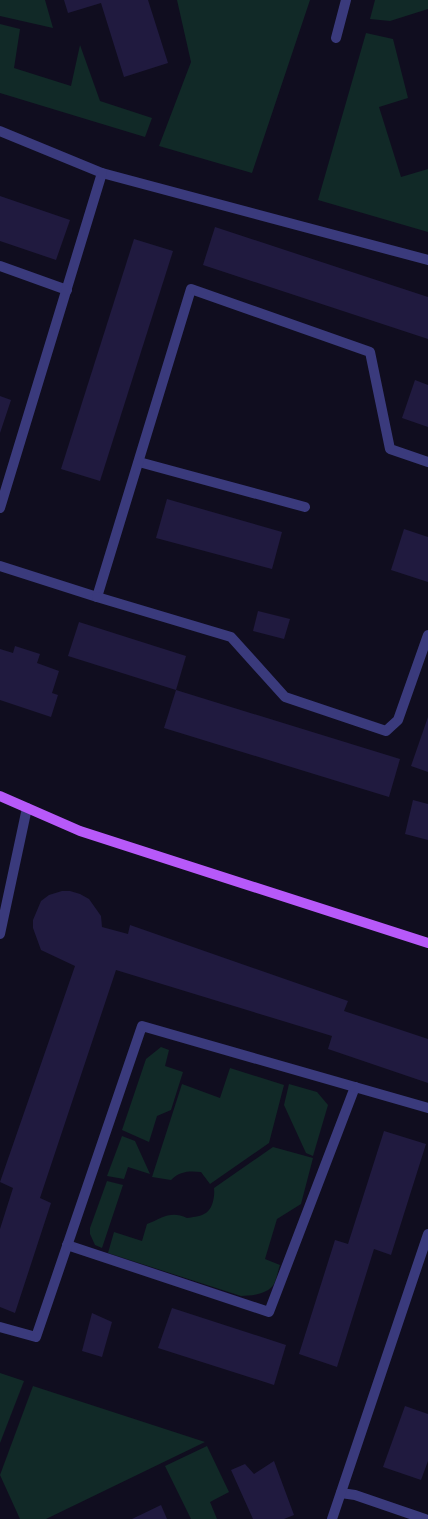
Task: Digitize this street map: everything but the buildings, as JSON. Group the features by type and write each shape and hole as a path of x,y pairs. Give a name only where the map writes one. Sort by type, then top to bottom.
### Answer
{"main road":[{"path":"0,796 80,831 428,943"}],"street":[{"path":"336,38 346,0"},
{"path":"0,131 102,173 428,260"},
{"path":"0,508 102,173"},
{"path":"0,266 67,290"},
{"path":"98,597 192,289 370,352 390,449 428,462"},
{"path":"139,462 305,507"},
{"path":"0,566 231,637 285,697 386,731 398,720 428,635"},
{"path":"0,934 27,808"},
{"path":"0,1327 36,1337 142,1026 428,1108"},
{"path":"67,1245 269,1312 355,1087"},
{"path":"332,1519 428,1234"},
{"path":"341,1493 355,1496 425,1519"}],"green space":[{"path":"0,0 45,0 53,28 0,16"},
{"path":"177,0 310,0 252,173 159,146 191,62"},
{"path":"375,0 428,0 428,9 390,21 370,19"},
{"path":"0,24 20,29 14,68 71,86 80,45 100,101 152,118 145,137 0,93"},
{"path":"366,33 393,39 408,98 379,107 401,177 428,169 428,232 318,200"},
{"path":"161,1047 169,1050 165,1066 183,1072 171,1110 157,1116 149,1142 122,1130 146,1059"},
{"path":"230,1068 284,1085 269,1143 210,1184 201,1172 185,1172 171,1180 152,1177 182,1084 220,1098"},
{"path":"289,1084 317,1092 328,1105 313,1156 306,1153 284,1105"},
{"path":"122,1136 135,1141 150,1174 128,1167 124,1179 107,1176"},
{"path":"273,1147 313,1158 301,1204 277,1219 265,1259 280,1265 274,1284 268,1290 255,1295 241,1296 108,1253 114,1232 142,1241 147,1224 162,1217 176,1215 187,1218 204,1214 210,1209 213,1202 214,1188"},
{"path":"107,1181 123,1185 102,1248 95,1245 90,1234 90,1228"},
{"path":"0,1373 24,1381 0,1443"},
{"path":"33,1386 205,1442 46,1519 20,1519 0,1475"},
{"path":"207,1446 229,1492 210,1502 217,1519 191,1519 165,1466"}]}
